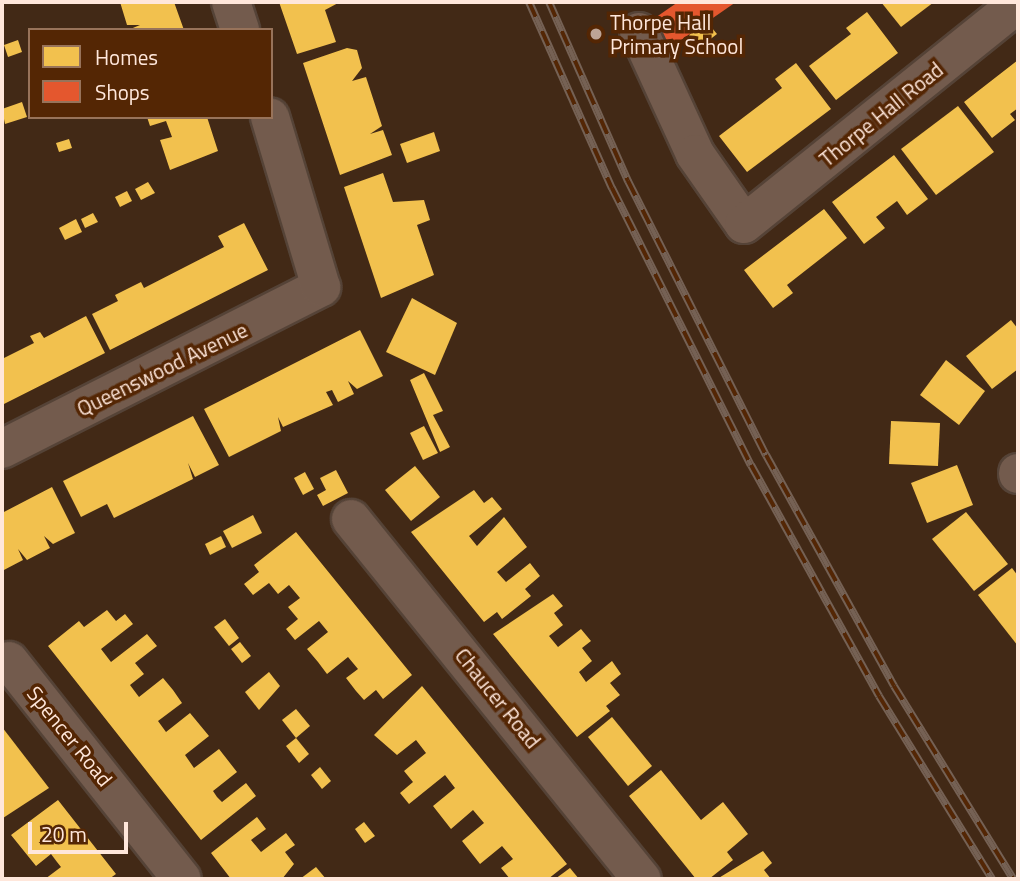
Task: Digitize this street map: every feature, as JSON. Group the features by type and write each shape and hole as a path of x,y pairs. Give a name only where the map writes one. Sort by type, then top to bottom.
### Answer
{"street":[{"path":"231,2 239,28"},
{"name":"Thorpe Hall Road","path":"639,32 695,154 744,224 1018,4"},
{"name":"Queenswood Avenue","path":"2,449 321,287 271,119"},
{"name":"Chaucer Road","path":"351,519 642,879"},
{"name":"Spencer Road","path":"9,661 182,879"}],"building: Homes":[{"path":"120,2 174,2 183,28 133,28 140,25 127,25"},
{"path":"279,2 340,2 325,10 336,42 297,54"},
{"path":"881,2 934,2 901,27"},
{"path":"867,12 898,53 836,100 809,66 851,34 846,28"},
{"path":"707,22 717,34 699,48 689,35"},
{"path":"18,40 22,52 8,57 4,45"},
{"path":"347,48 357,50 362,68 352,81 366,77 382,126 370,134 383,130 392,155 340,175 303,63"},
{"path":"1018,60 1018,108 1010,114 1015,120 992,138 964,102"},
{"path":"796,63 831,109 747,172 719,136 782,88 775,79"},
{"path":"22,102 27,117 5,124 2,109"},
{"path":"958,106 994,152 936,195 901,149"},
{"path":"148,119 208,119 218,151 170,170 160,140 172,137 166,121 150,126"},
{"path":"434,132 440,151 407,163 400,144"},
{"path":"69,139 72,148 59,152 56,143"},
{"path":"894,155 928,199 907,215 897,201 876,217 885,228 864,244 832,202"},
{"path":"383,173 393,202 424,200 430,220 417,225 434,275 381,298 344,187"},
{"path":"148,182 155,193 141,200 135,189"},
{"path":"127,191 132,201 120,207 115,197"},
{"path":"824,209 847,238 787,285 793,293 773,308 744,270"},
{"path":"93,213 98,222 85,228 81,219"},
{"path":"76,219 82,232 65,240 59,228"},
{"path":"244,223 268,270 110,350 92,314 118,301 115,295 141,282 144,288 224,247 218,236"},
{"path":"412,298 457,323 435,375 386,352"},
{"path":"86,316 105,353 2,405 2,359 34,343 30,336 40,332 44,338"},
{"path":"1011,320 1018,329 1018,369 992,389 966,356"},
{"path":"360,330 383,376 357,389 348,381 354,394 338,402 332,390 326,392 333,405 283,427 278,417 281,431 229,457 204,409"},
{"path":"946,360 985,391 959,425 920,395"},
{"path":"424,373 443,411 433,415 450,447 440,452 410,380"},
{"path":"193,416 219,465 195,477 188,463 193,479 114,518 107,504 81,517 63,481"},
{"path":"891,421 940,423 938,466 889,464"},
{"path":"424,426 438,453 423,460 410,433"},
{"path":"957,465 973,505 927,523 911,483"},
{"path":"415,466 440,497 411,521 385,490"},
{"path":"336,470 348,493 323,506 317,495 326,490 320,478"},
{"path":"305,472 314,489 303,495 294,478"},
{"path":"52,487 75,533 53,544 44,536 50,548 27,560 18,549 23,560 2,571 2,513"},
{"path":"474,490 484,503 492,497 502,509 469,536 477,546 504,517 527,547 497,572 506,582 530,563 540,576 525,589 531,596 502,619 497,612 484,622 411,532"},
{"path":"966,512 1008,564 974,591 932,539"},
{"path":"253,515 262,533 232,548 223,531"},
{"path":"296,532 412,675 383,699 376,690 364,700 356,691 346,678 358,669 348,657 327,674 307,649 328,632 319,621 295,640 286,629 298,619 288,607 300,598 289,585 278,594 269,583 253,595 244,584 259,572 254,565"},
{"path":"221,536 226,547 210,555 205,544"},
{"path":"1012,568 1018,576 1018,646 978,595"},
{"path":"553,594 563,606 554,613 563,625 549,636 558,647 581,629 591,641 582,648 592,661 579,672 586,682 612,661 621,674 610,683 620,695 606,706 610,711 577,737 493,634"},
{"path":"107,610 116,621 125,614 133,624 101,649 111,662 147,634 157,646 135,663 144,674 130,685 139,697 163,678 173,690 182,703 158,721 166,732 190,713 209,736 185,755 194,768 219,749 237,772 213,791 217,797 222,802 246,783 256,796 201,840 48,646 79,621 84,627"},
{"path":"225,619 239,638 229,646 214,627"},
{"path":"240,642 251,656 242,663 231,649"},
{"path":"269,672 280,686 259,710 245,692"},
{"path":"422,686 567,864 548,879 510,879 501,868 513,859 502,846 480,864 462,841 484,823 473,810 451,829 433,806 455,788 445,775 409,804 400,793 413,782 404,771 426,753 416,740 397,755 374,735"},
{"path":"296,709 310,726 296,738 282,720"},
{"path":"612,717 652,766 628,786 588,737"},
{"path":"2,727 49,788 3,818 2,817"},
{"path":"296,738 309,754 299,763 286,746"},
{"path":"320,767 331,781 322,789 311,775"},
{"path":"661,770 701,820 723,802 748,834 727,852 733,860 709,879 696,879 629,796"},
{"path":"58,800 116,874 109,879 45,879 61,867 51,854 36,866 11,835"},
{"path":"257,817 266,829 251,840 261,852 286,833 295,845 285,852 294,864 282,879 231,879 211,853"},
{"path":"364,822 375,836 365,843 355,829"},
{"path":"763,851 772,863 764,870 771,879 717,879"},
{"path":"316,867 326,879 300,879"},
{"path":"570,868 579,879 555,879"}],"building: Shops":[{"path":"678,2 736,2 671,47 652,20"}],"railway":[{"path":"529,2 612,188 751,465 879,696 992,879"},
{"path":"549,2 628,181 766,455 894,686 1013,879"}],"place":[{"name":"Thorpe Hall Primary School","path":"596,34"}]}
